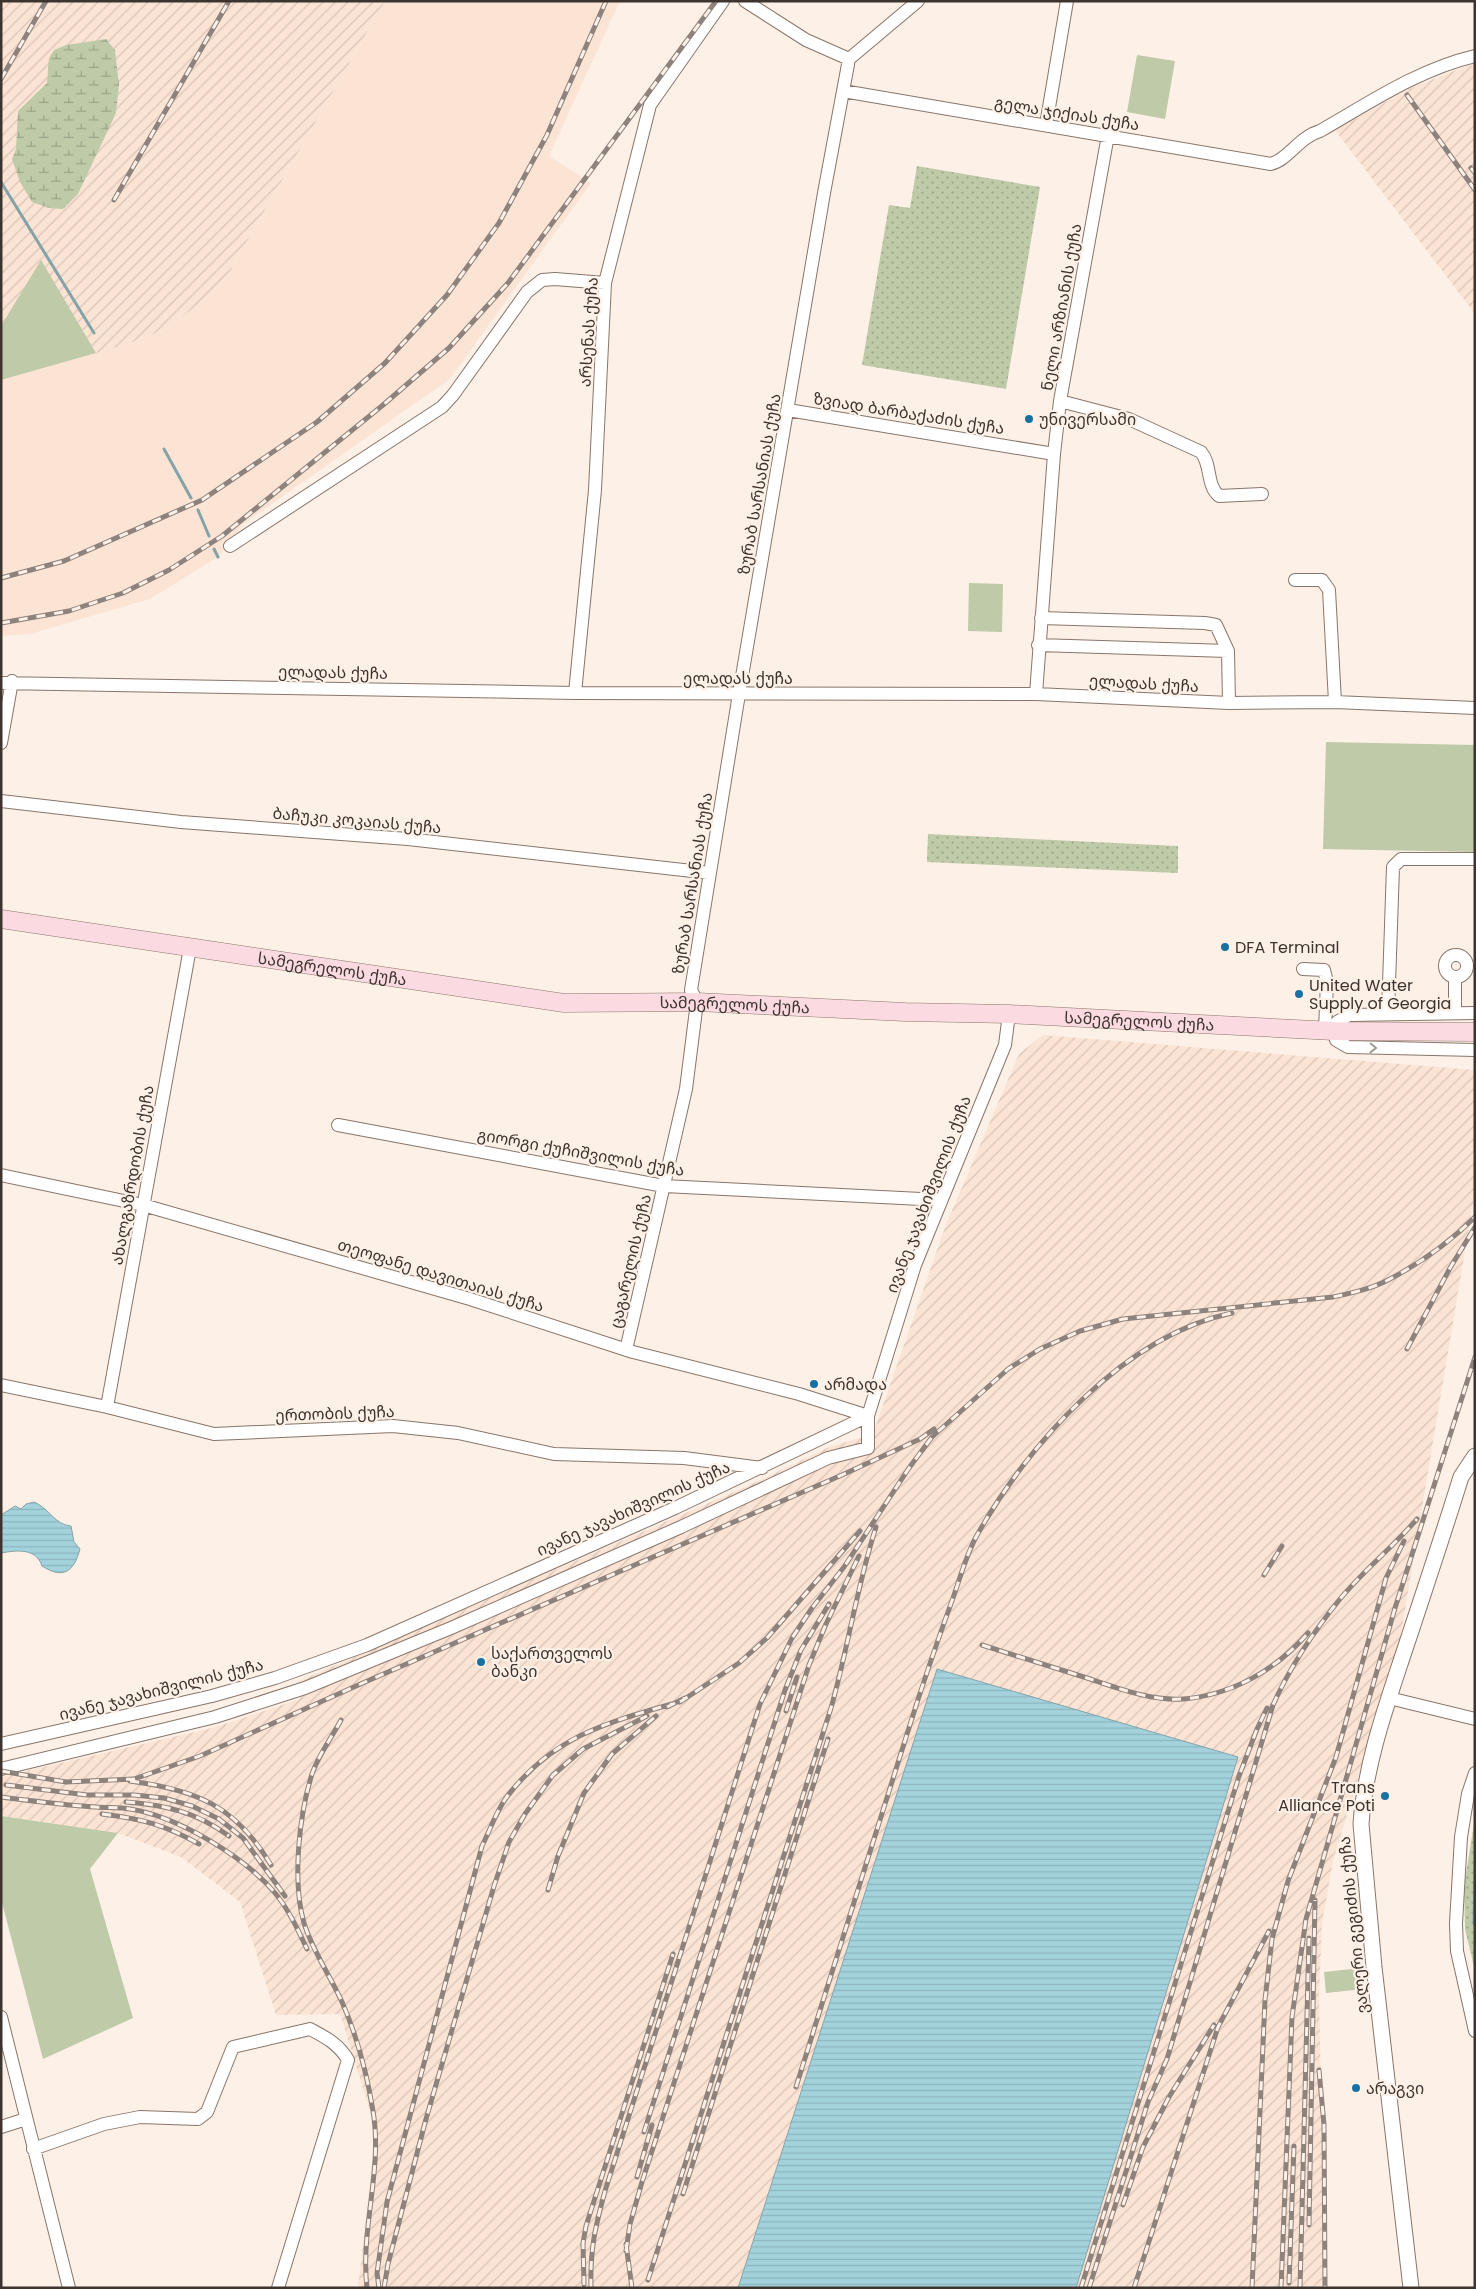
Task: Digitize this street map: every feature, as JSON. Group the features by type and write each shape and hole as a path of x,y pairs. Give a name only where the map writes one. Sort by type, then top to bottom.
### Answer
{"main road":[{"name":"სამეგრელოს ქუჩა","path":"1,919 564,1003 697,1002 905,1012 1009,1014 1329,1031 1475,1032"}],"street":[{"name":"არსენას ქუჩა","path":"575,693 596,490 605,283 650,105 723,1"},
{"path":"745,1 806,40 850,59 918,1"},
{"path":"1046,125 1066,1"},
{"name":"გელა ჯიქიას ქუჩა","path":"843,91 1260,162 1276,162 1310,134 1320,131 1407,82 1458,60 1475,56"},
{"name":"ზურაბ სარსანიას ქუჩა","path":"697,1002 692,990 739,694 824,193 850,59"},
{"name":"ნელი არზიანის ქუჩა","path":"1036,694 1038,645 1060,401 1108,135"},
{"path":"230,546 442,406 453,395 527,292 542,280 555,279 605,283"},
{"path":"1060,401 1129,419 1201,452 1207,459 1212,486 1219,496 1262,494"},
{"name":"ზვიად ბარბაქაძის ქუჩა","path":"788,410 1054,454"},
{"path":"1295,580 1322,580 1328,590 1335,702"},
{"path":"1041,618 1205,623 1216,626 1228,650 1229,703"},
{"path":"1038,645 1228,650"},
{"path":"1,742 7,682"},
{"name":"ელადას ქუჩა","path":"7,682 575,693 1036,694 1229,703 1335,702 1475,708"},
{"name":"ბაჩუკი კოკაიას ქუჩა","path":"1,801 181,822 408,839 710,873"},
{"path":"1388,1013 1392,867 1401,859 1475,860"},
{"name":"ახალგაზრდობის ქუჩა","path":"106,1408 190,948"},
{"path":"1303,969 1324,970 1327,982 1329,1031 1340,1043 1348,1047 1475,1050"},
{"path":"1455,1013 1456,977"},
{"name":"ცაგარელის ქუჩა","path":"626,1350 686,1089 697,1002"},
{"path":"1329,1031 1344,1016 1388,1013 1475,1013"},
{"name":"ივანე ჯავახიშვილის ქუჩა","path":"1,1744 212,1696 275,1678 368,1645 762,1468 868,1416 915,1265 1005,1045 1009,1014"},
{"name":"გიორგი ქუჩიშვილის ქუჩა","path":"338,1125 664,1186 940,1200"},
{"name":"თეოფანე დავითაიას ქუჩა","path":"1,1175 143,1205 451,1294 626,1350 799,1394 868,1416"},
{"name":"ერთობის ქუჩა","path":"1,1385 214,1434 393,1426 458,1433 554,1454 684,1458 762,1468"},
{"path":"1,1769 214,1718 305,1688 451,1628 637,1546 828,1458 868,1448 868,1416"},
{"name":"ვალერი გეგიძის ქუჩა","path":"1411,2288 1374,1967 1361,1824 1367,1775 1389,1698 1461,1478 1475,1456"},
{"path":"1389,1698 1475,1719"},
{"path":"1475,1774 1468,1794 1462,1830 1456,1923 1458,1951 1475,2031"},
{"path":"1,2017 33,2149 70,2288"},
{"path":"33,2149 104,2124 140,2118 198,2119 207,2112 233,2046 310,2029 341,2048 348,2060 278,2288"},
{"path":"1,2127 26,2119"}],"shaded area":[{"path":"1,1 385,1 222,285 168,328 128,344 96,353 41,261 1,326"},
{"path":"385,1 620,1 549,156 591,183 450,379 242,525 218,557 150,599 30,634 1,636 1,380 128,344 168,328 222,285"},
{"path":"1469,65 1475,66 1475,314 1335,130 1409,89"},
{"path":"1043,1035 1475,1070 1475,1191 1400,1639 1333,1861 1322,1923 1319,1995 1325,2288 1076,2288 1238,1758 937,1669 738,2288 358,2288 376,2130 340,2014 276,2015 240,1902 181,1857 118,1833 1,1816 1,1777 216,1727 300,1699 297,1682 750,1485 829,1447 873,1434 945,1227 1019,1054"}],"green space":[{"path":"106,39 115,50 119,85 116,113 78,194 63,209 49,208 32,202 20,182 12,159 16,149 18,111 47,83 49,58 54,50 66,45"},
{"path":"1137,55 1175,61 1165,119 1127,112"},
{"path":"917,166 1040,187 1006,389 862,365 889,205 910,208"},
{"path":"41,260 96,353 1,380 1,326"},
{"path":"969,583 1003,584 1002,632 968,631"},
{"path":"1326,742 1475,745 1475,852 1323,849"},
{"path":"928,834 1178,846 1178,873 927,862"},
{"path":"1,1816 118,1833 90,1869 133,2018 43,2059 1,1899"},
{"path":"1475,1818 1475,1971 1465,1929 1464,1886"},
{"path":"1361,1968 1364,1989 1326,1993 1324,1972"}],"water":[{"path":"34,1502 44,1508 56,1520 71,1526 74,1542 80,1549 75,1563 67,1571 62,1573 56,1572 42,1566 39,1560 31,1553 14,1551 1,1553 1,1515 15,1506 21,1509 26,1504"},
{"path":"937,1669 1238,1757 1076,2288 738,2288"}],"waterway":[{"path":"1,182 94,333"},
{"path":"164,449 191,498"},
{"path":"198,510 209,536"},
{"path":"214,549 218,557"},
{"path":"1474,1924 1475,1881"}],"railway":[{"path":"1,79 46,1"},
{"path":"114,200 229,1"},
{"path":"1,578 64,561 202,500 317,422 385,363 447,295 499,223 547,135 606,1"},
{"path":"1,623 69,611 123,593 169,570 222,536 383,405 449,348 508,283 716,1"},
{"path":"1407,95 1475,190"},
{"path":"1471,168 1475,173"},
{"path":"591,2288 591,2262 594,2239 605,2191 760,1704 792,1638 812,1608 844,1567 909,1468 932,1437 1008,1369 1040,1349 1080,1331 1123,1319 1333,1297 1375,1286 1423,1260 1445,1244 1475,1217"},
{"path":"1407,1349 1450,1268 1475,1227"},
{"path":"796,2087 919,1697 963,1567 976,1537 1022,1466 1051,1431 1117,1369 1154,1344 1192,1325 1232,1313"},
{"path":"1281,2288 1292,2017 1306,1919 1395,1608 1475,1357"},
{"path":"1,1771 66,1782 134,1779 200,1756 365,1682 842,1475 920,1439 934,1429"},
{"path":"1089,2288 1148,2102 1167,2059 1273,1705 1295,1663 1330,1611 1359,1578 1417,1519"},
{"path":"648,2280 831,1708 863,1572 876,1527"},
{"path":"680,1702 739,1663 767,1638 860,1531"},
{"path":"1252,2288 1265,2000 1272,1939 1288,1881 1336,1757 1386,1578 1404,1541"},
{"path":"1264,1575 1282,1546"},
{"path":"626,2251 630,2224 642,2182 809,1665 826,1624 859,1556"},
{"path":"644,2132 785,1690 801,1650 829,1604"},
{"path":"982,1645 1134,1693 1158,1698 1183,1699 1219,1692 1252,1678 1282,1658 1308,1633"},
{"path":"786,1711 797,1677"},
{"path":"667,1707 685,1698"},
{"path":"379,2288 377,2273 387,2202 482,1846 502,1803 523,1778 560,1747 601,1726 672,1704"},
{"path":"1081,2288 1239,1776 1267,1708"},
{"path":"384,2288 388,2264 426,2119 494,1886 509,1842 525,1814 553,1775 583,1749 647,1716"},
{"path":"548,1890 558,1856 584,1793 612,1754 656,1716"},
{"path":"341,1720 318,1760 307,1790 299,1848 298,1888 300,1907 308,1934 342,2002 357,2042 365,2069 373,2111 375,2155 366,2244 367,2288"},
{"path":"683,2194 828,1739"},
{"path":"130,1781 175,1789 212,1804 228,1814 243,1828 271,1865"},
{"path":"6,1785 87,1795 134,1795 164,1798 192,1806 219,1819 243,1838 285,1896"},
{"path":"1,1797 130,1809 148,1813 189,1829 228,1852 262,1879 285,1906 307,1949"},
{"path":"126,1802 154,1805 180,1811 205,1821 229,1836"},
{"path":"102,1814 152,1823 199,1844"},
{"path":"1309,2225 1315,1900"},
{"path":"1134,2288 1218,2027 1269,1931"},
{"path":"1300,2288 1309,1938"},
{"path":"584,2285 583,2243 586,2226 673,1954"},
{"path":"1123,2205 1143,2147 1169,2097 1214,2025"},
{"path":"1319,2070 1324,2125 1325,2288"},
{"path":"637,2177 652,2125"},
{"path":"1289,2283 1294,2146"},
{"path":"626,2244 632,2288"}],"place":[{"name":"უნივერსამი","path":"1029,419"},
{"name":"DFA Terminal","path":"1225,947"},
{"name":"United Water Supply of Georgia","path":"1299,994"},
{"name":"არმადა","path":"814,1384"},
{"name":"საქართველოს ბანკი","path":"481,1662"},
{"name":"Trans Alliance Poti","path":"1385,1796"},
{"name":"არაგვი","path":"1356,2088"}]}
